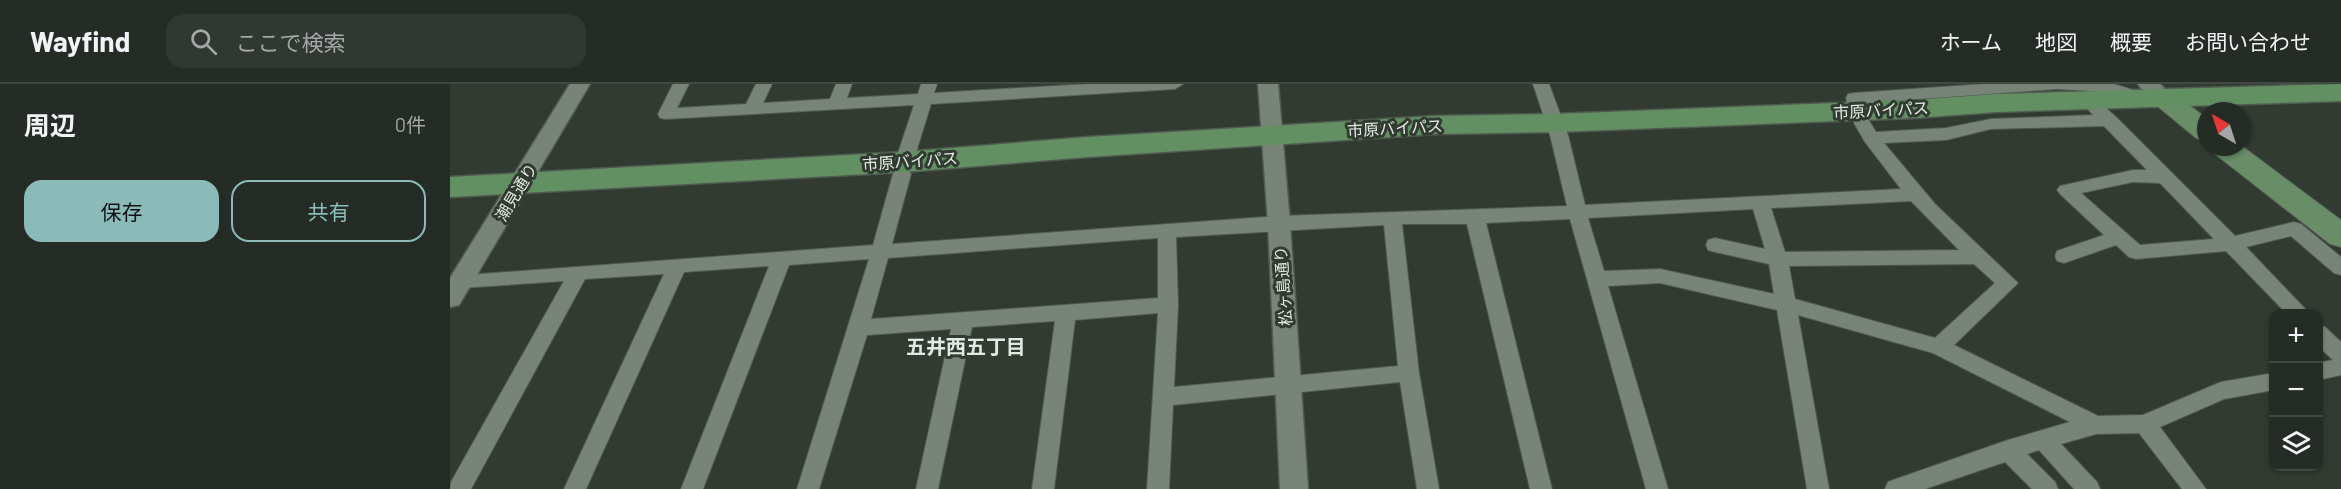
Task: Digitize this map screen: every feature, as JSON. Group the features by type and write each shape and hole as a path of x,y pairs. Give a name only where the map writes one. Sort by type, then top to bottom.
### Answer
{"highway":[{"name":"市原バイパス","path":"450,188 517,190 751,185 903,168 1271,144 1371,144 1557,129 1863,124 1979,115 2099,111 2169,101 2298,94 2336,103"},
{"name":"市原バイパス","path":"2251,109 2336,103"},
{"name":"市原バイパス","path":"450,202 517,190"}],"main road":[{"path":"2169,101 2197,124"},
{"path":"2237,156 2341,236"}],"street":[{"name":"潮見通り","path":"455,289 580,84"},
{"path":"681,84 666,114 836,105 927,92 1175,84"},
{"path":"752,110 764,84"},
{"path":"836,105 844,84"},
{"name":"松ヶ島通り","path":"1268,84 1279,223 1294,489"},
{"path":"1542,84 1557,129 1577,210 1657,489"},
{"path":"1939,347 2008,283 1977,257 1917,194 1863,124 1854,98 1928,89 2057,84 2106,87 2169,101"},
{"path":"808,489 859,328 903,168 927,92"},
{"path":"2099,111 2295,309"},
{"path":"2165,177 2133,176 2066,190 2136,252 2231,244 2294,229 2341,268"},
{"path":"455,289 579,272 1279,223 1475,217 1917,194"},
{"path":"1760,203 1778,259 1818,489"},
{"path":"1475,217 1541,489"},
{"path":"1392,218 1408,374 1428,489"},
{"path":"1158,489 1168,305 1167,231"},
{"path":"2064,256 2118,237"},
{"path":"1715,245 1778,259 1977,257"},
{"path":"692,489 782,258"},
{"path":"575,489 678,266"},
{"path":"459,489 579,272"},
{"path":"1597,279 1660,276 1786,304 1939,347 2096,425"},
{"path":"859,328 1168,305"},
{"path":"1043,489 1066,313"},
{"path":"927,489 963,320"},
{"path":"2323,337 2341,355"},
{"path":"2323,371 2341,367"},
{"path":"1162,397 1408,374"},
{"path":"1896,489 2043,439 2096,425 2145,424 2221,391 2269,382"},
{"path":"2145,424 2195,489"},
{"path":"2043,439 2089,489"},
{"path":"2008,450 2047,489"}],"district":[{"name":"五井西五丁目","path":"966,347"}]}
